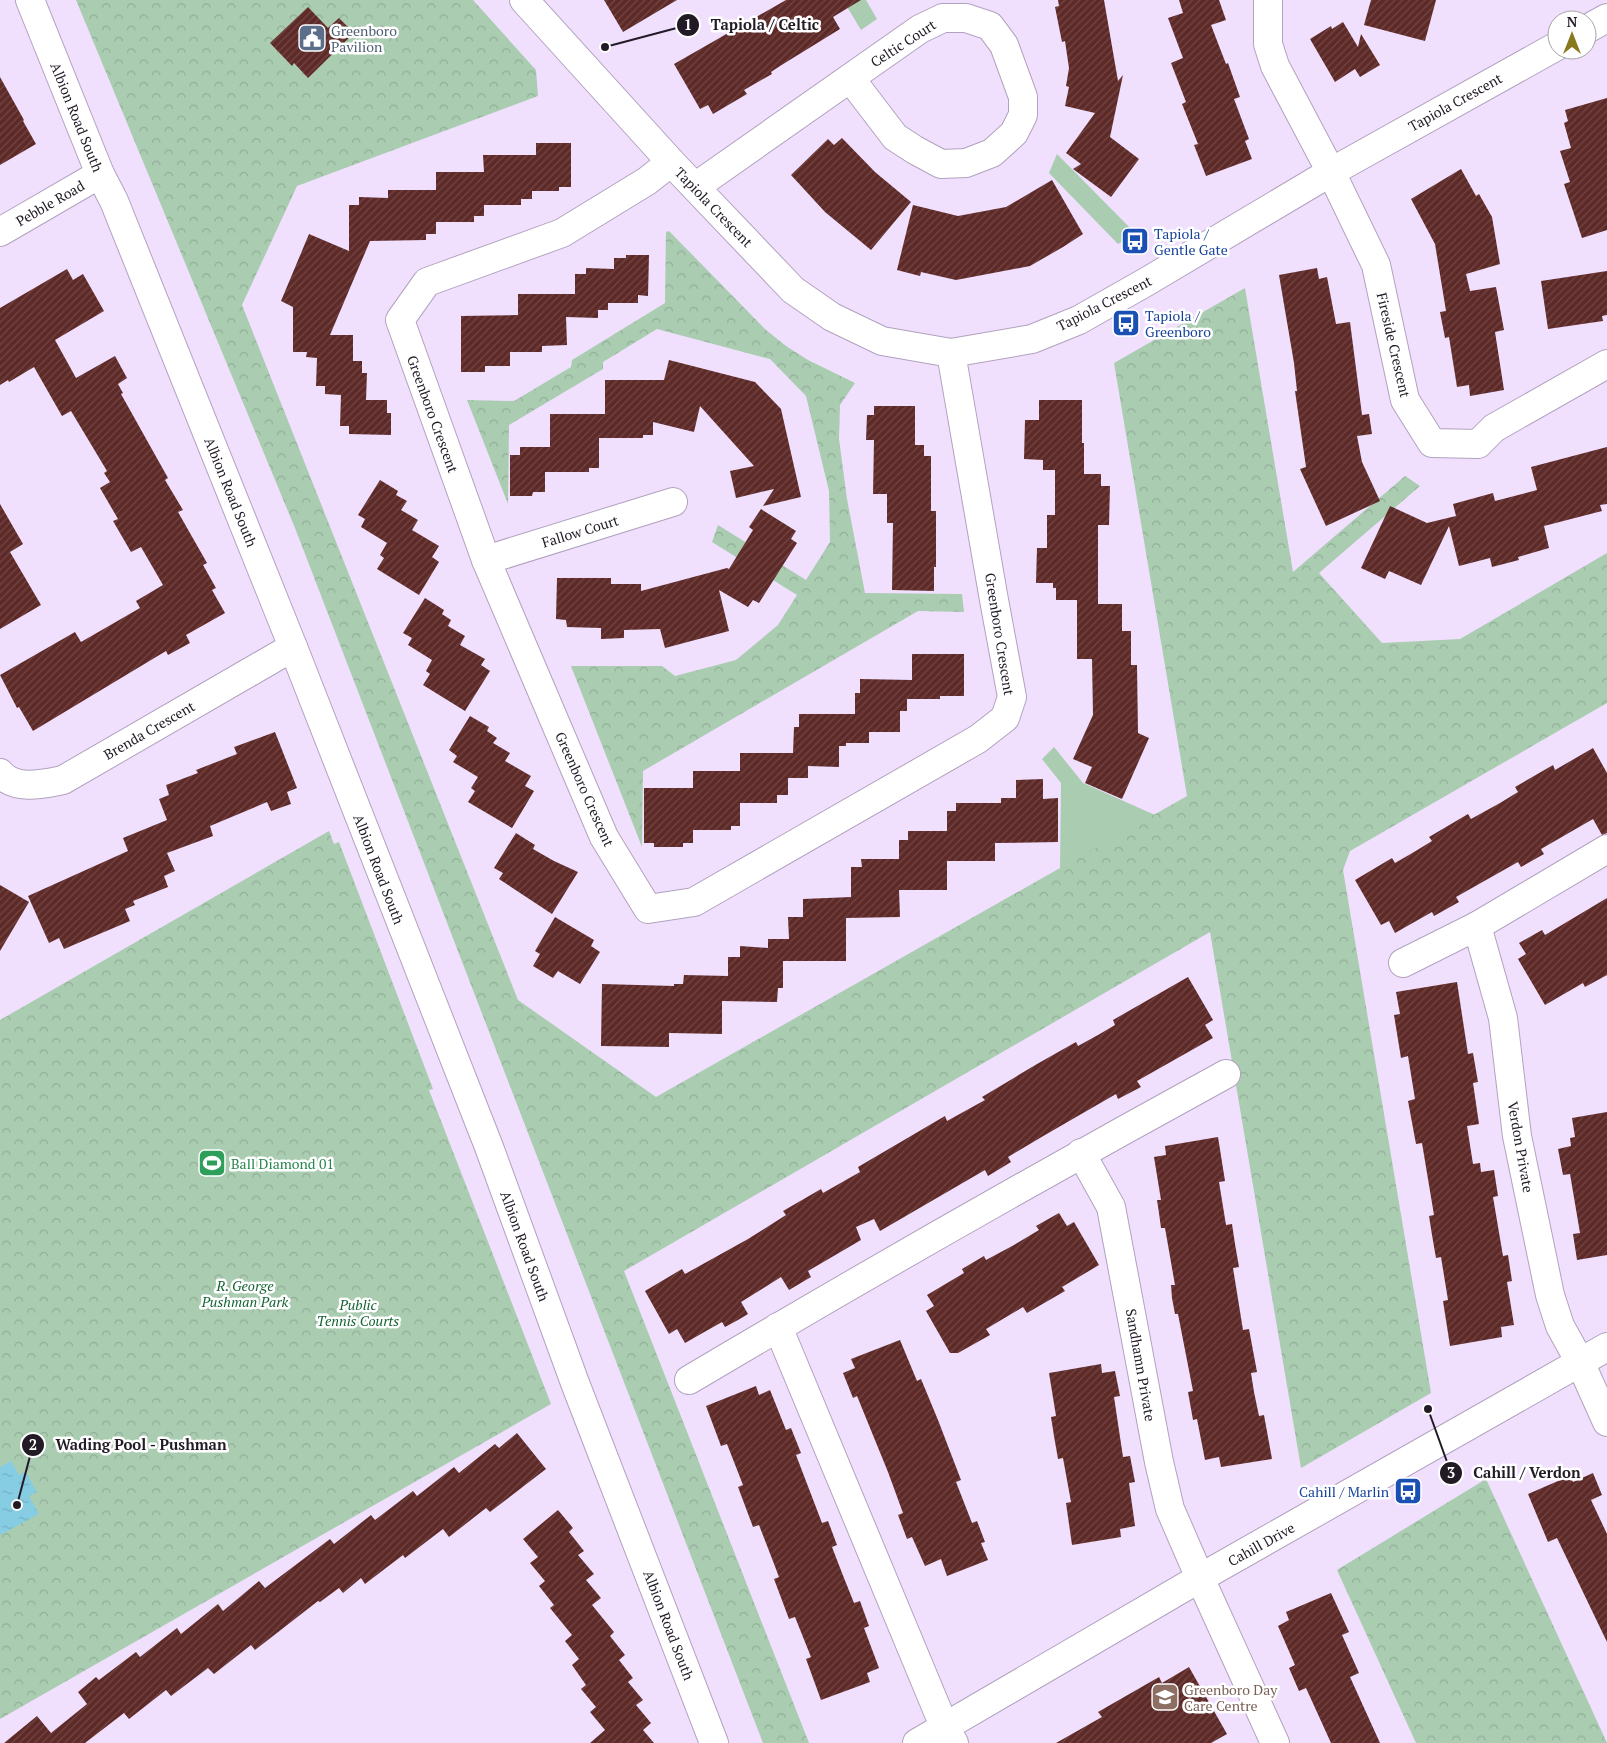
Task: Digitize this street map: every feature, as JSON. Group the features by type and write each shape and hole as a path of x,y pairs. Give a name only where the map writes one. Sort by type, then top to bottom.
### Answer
{"street":[{"name":"Albion Road South","path":"30,0 100,174 114,201 293,647 489,1147 575,1383 714,1743"},
{"name":"Tapiola Crescent","path":"524,0 694,187 708,199 793,290 832,317 882,341 951,353 1032,339 1078,320 1146,282 1331,172 1547,52"},
{"path":"1268,0 1268,44 1275,66 1331,172"},
{"name":"Celtic Court","path":"694,187 920,29 943,18 966,18 990,26 1004,45 1023,97 1023,115 1014,133 992,153 966,163 941,164 895,137 850,78"},
{"name":"Greenboro Crescent","path":"671,162 647,181 562,233 427,282 400,320 486,560 604,837 648,909 694,902 978,739 1005,718 1012,697 951,353"},
{"name":"Fireside Crescent","path":"1331,172 1376,265 1406,400 1432,443 1478,444 1494,428 1607,364"},
{"name":"Pebble Road","path":"0,232 100,174"},
{"name":"Fallow Court","path":"486,560 673,502"},
{"name":"Brenda Crescent","path":"0,773 5,779 32,786 63,780 293,647"},
{"path":"1403,964 1477,926 1607,849"},
{"name":"Verdon Private","path":"1477,926 1503,1018 1517,1136 1550,1295 1560,1326 1580,1362 1607,1422"},
{"path":"689,1380 1081,1153 1226,1074"},
{"name":"Sandhamn Private","path":"1081,1153 1112,1207 1159,1462 1170,1509 1275,1743"},
{"path":"778,1327 949,1734"},
{"name":"Cahill Drive","path":"917,1743 949,1734 1037,1674 1200,1578 1607,1347"}],"green space":[{"path":"76,0 473,0 536,70 538,96 297,186 242,305 518,1000 656,1097 1187,796 1114,363 1245,288 1293,572 1405,476 1420,486 1319,573 1382,643 1460,639 1607,553 1607,703 1350,851 1343,870 1431,1393 1301,1468 1210,932 624,1271 809,1743 763,1743 295,528"},
{"path":"843,0 866,0 877,19 861,30"},
{"path":"1057,154 1136,234 1118,244 1049,173"},
{"path":"669,231 766,330 808,360 855,383 840,405 839,439 847,499 865,593 962,594 964,612 918,611 643,771 642,847 571,666 662,666 675,676 736,660 778,625 797,595 712,542 718,525 806,580 830,542 829,491 806,396 770,359 657,329 603,362 603,369 509,425 508,504 467,400 514,401 571,367 572,360 665,303 666,232"},
{"path":"1054,747 1083,783 1155,815 1060,870 1061,783 1042,759"},
{"name":"R. George Pushman Park","path":"329,831 334,844 339,842 433,1089 429,1090 551,1404 0,1719 0,1020"},
{"path":"1486,1479 1607,1743 1416,1743 1337,1570"}],"water":[{"path":"11,1461 19,1475 26,1472 37,1492 29,1496 39,1514 0,1535 0,1467"}],"building":[{"path":"604,0 677,0 623,32"},
{"path":"786,0 861,0 833,17 840,29 780,66 771,72 772,74 744,90 747,94 713,114 708,105 700,109 674,64"},
{"path":"1058,0 1104,0 1118,81 1123,75 1110,137 1139,159 1111,197 1073,169 1081,164 1066,153 1095,113 1065,106 1069,87 1066,86 1069,68 1065,41 1062,42 1055,7 1059,6"},
{"path":"1179,0 1219,0 1226,20 1211,25 1226,64 1228,63 1240,97 1234,99 1249,139 1245,141 1252,159 1206,176 1194,145 1198,144 1182,104 1186,102 1171,63 1183,58 1168,18 1183,13"},
{"path":"1371,0 1436,0 1425,41 1364,25"},
{"name":"Greenboro Pavilion","path":"308,7 328,28 339,18 354,33 308,78 294,63 292,66 270,43"},
{"path":"1343,22 1358,47 1361,34 1380,65 1360,77 1355,69 1335,82 1310,39 1331,26 1332,29"},
{"path":"0,77 36,144 0,165"},
{"path":"1607,98 1607,230 1582,238 1564,184 1570,182 1560,151 1571,148 1564,123 1568,121 1565,110"},
{"path":"842,138 875,172 911,202 871,250 825,212 791,175 828,139 834,145"},
{"path":"536,143 571,143 571,187 559,187 559,191 532,191 532,199 521,199 521,205 484,205 484,216 474,216 474,222 436,222 436,234 426,234 426,240 370,241 330,335 353,335 353,361 362,361 362,373 367,373 366,400 387,400 387,413 391,413 391,435 349,434 349,426 340,426 341,395 325,394 325,386 316,386 317,358 306,357 307,352 293,352 293,307 281,301 309,234 349,251 349,205 359,205 359,197 388,198 388,190 436,190 436,172 484,172 483,155 536,155"},
{"path":"1461,169 1476,196 1479,194 1492,217 1500,264 1466,274 1470,291 1496,287 1504,330 1495,332 1504,390 1470,396 1469,385 1457,387 1449,337 1445,338 1440,312 1446,311 1435,244 1411,199"},
{"path":"1052,180 1083,234 1063,247 1030,266 956,280 921,272 920,276 897,270 913,205 958,216 1006,207"},
{"path":"626,255 649,255 648,296 638,295 638,303 608,303 608,310 598,310 598,318 566,317 567,345 542,346 542,352 510,352 510,366 485,366 485,372 461,372 461,316 518,315 518,294 575,294 575,274 586,274 586,268 614,269 614,258 626,258"},
{"path":"1317,268 1319,279 1327,277 1336,324 1350,322 1362,415 1369,414 1372,434 1357,436 1362,462 1380,501 1326,526 1300,469 1306,467 1295,391 1297,391 1294,363 1279,275"},
{"path":"67,269 73,280 83,274 104,311 55,340 76,378 115,356 127,378 118,384 123,393 121,394 168,478 165,480 183,510 178,512 207,563 203,565 216,588 212,590 225,613 186,635 190,643 168,655 166,651 33,731 19,707 17,708 0,675 75,632 81,642 140,608 136,601 163,585 141,547 131,552 113,521 118,519 100,488 110,482 104,473 107,471 71,411 62,416 34,367 9,382 8,380 0,385 0,308"},
{"path":"1607,271 1607,315 1602,316 1603,321 1548,329 1541,281"},
{"path":"669,360 755,382 781,409 801,497 763,506 774,489 736,498 730,471 754,466 700,406 694,432 653,422 653,435 643,435 643,438 599,438 599,468 589,468 589,472 545,472 545,492 533,492 532,496 510,496 510,455 520,455 520,447 550,447 550,414 605,414 605,380 664,380"},
{"path":"1039,400 1082,400 1084,474 1101,474 1101,486 1110,486 1109,525 1098,525 1098,604 1122,604 1122,631 1131,631 1131,665 1137,665 1138,733 1149,738 1122,799 1085,783 1092,767 1073,759 1093,715 1092,659 1077,659 1077,600 1056,600 1056,588 1053,588 1053,583 1036,583 1037,548 1047,548 1047,515 1055,515 1055,470 1043,470 1043,460 1024,459 1025,420 1039,420"},
{"path":"874,406 915,406 915,445 924,445 924,456 931,456 931,511 936,511 934,591 892,590 893,523 887,523 887,494 873,494 874,440 866,440 867,415 874,415"},
{"path":"1607,447 1607,504 1600,505 1602,511 1544,526 1549,548 1518,557 1519,560 1492,567 1490,558 1459,566 1449,526 1421,585 1389,571 1385,579 1361,568 1390,506 1427,523 1456,516 1453,504 1493,493 1495,501 1537,490 1531,467"},
{"path":"380,480 398,491 396,495 407,501 401,510 418,520 412,530 439,546 432,557 439,562 419,595 377,569 384,558 380,555 387,543 361,527 365,519 358,515"},
{"path":"0,504 23,544 10,552 41,605 0,629"},
{"path":"761,509 796,531 791,539 797,543 759,603 753,600 748,607 719,590 729,631 665,648 660,629 624,630 624,638 601,639 601,628 567,627 566,620 556,619 557,578 611,578 611,584 641,584 641,591 729,569 753,530 749,527"},
{"path":"425,598 444,610 442,614 451,620 448,626 465,636 460,645 485,659 481,665 490,671 465,711 423,685 430,674 426,671 432,660 408,645 412,638 403,633"},
{"path":"912,654 964,654 964,696 940,696 940,699 907,699 907,711 900,711 900,732 869,732 869,743 846,743 846,746 839,746 839,767 808,766 808,778 788,778 788,795 777,795 777,803 740,803 740,826 731,826 731,830 693,830 693,843 683,843 683,847 654,847 654,843 644,843 644,788 693,788 693,771 740,771 740,753 793,753 794,727 799,727 799,714 855,714 855,693 860,693 860,679 912,680"},
{"path":"470,716 489,727 487,731 497,738 493,743 510,753 505,761 531,776 525,786 534,791 512,828 468,802 475,791 471,788 478,777 453,762 457,756 449,750"},
{"path":"275,732 297,788 287,792 291,804 271,811 267,802 210,826 213,836 167,853 175,871 164,876 168,887 133,901 135,905 125,909 130,921 64,949 59,938 49,943 28,896 128,851 123,838 167,820 159,799 169,795 166,785 198,773 196,770 237,754 234,747"},
{"path":"1593,748 1607,773 1607,833 1602,835 1593,819 1541,849 1544,854 1521,867 1518,862 1456,897 1459,902 1434,916 1432,912 1395,933 1389,921 1381,925 1355,880 1392,858 1395,863 1432,841 1429,837 1468,814 1471,819 1500,803 1518,792 1515,787 1553,765 1555,770"},
{"path":"1043,779 1043,799 1058,798 1058,842 995,843 995,861 947,861 947,890 899,890 900,917 846,918 846,961 783,961 783,988 778,988 777,1002 722,1001 722,1034 669,1033 669,1047 601,1046 602,984 674,986 674,984 683,984 684,975 728,976 728,957 740,957 740,946 768,948 768,939 789,939 788,917 803,917 803,899 851,897 851,867 862,867 861,859 899,859 899,840 908,840 908,831 947,831 947,811 956,811 956,803 1001,803 1001,798 1016,798 1016,780"},
{"path":"516,833 535,845 533,849 578,872 552,914 499,879 503,873 494,868"},
{"path":"0,885 29,902 0,951"},
{"path":"1607,898 1607,975 1585,987 1583,983 1545,1005 1518,959 1526,954 1519,943 1542,930 1545,935"},
{"path":"555,917 594,940 591,946 600,952 580,984 558,971 553,978 533,966 540,954 535,951"},
{"path":"1188,977 1213,1020 1205,1025 1213,1038 1137,1081 1141,1087 1118,1099 1116,1094 1008,1157 1011,1162 988,1176 985,1170 880,1231 874,1219 856,1227 861,1240 808,1271 811,1277 789,1290 781,1277 741,1302 748,1314 738,1320 725,1327 722,1322 685,1343 677,1329 669,1334 645,1291 682,1269 685,1274 748,1239 786,1215 783,1211 821,1189 823,1193 860,1172 858,1167 945,1116 947,1121 985,1100 982,1097 1076,1042 1078,1046 1098,1035 1115,1025 1113,1020"},
{"path":"1457,982 1468,1054 1473,1053 1478,1082 1473,1083 1479,1124 1467,1126 1473,1164 1480,1163 1481,1172 1494,1170 1498,1196 1493,1197 1503,1256 1508,1255 1512,1281 1507,1282 1514,1325 1501,1327 1502,1337 1450,1346 1443,1301 1448,1300 1441,1257 1436,1258 1432,1235 1429,1216 1434,1215 1422,1143 1416,1144 1408,1101 1415,1099 1408,1056 1401,1058 1394,1015 1400,1014 1396,992"},
{"path":"1607,1112 1607,1255 1577,1260 1573,1234 1580,1233 1570,1174 1563,1175 1558,1149 1571,1146 1570,1138 1575,1137 1572,1118"},
{"path":"1218,1137 1225,1181 1219,1182 1226,1225 1232,1224 1239,1267 1233,1268 1243,1330 1249,1329 1257,1372 1251,1373 1254,1392 1259,1416 1264,1415 1272,1459 1221,1467 1219,1457 1205,1460 1197,1419 1193,1420 1188,1392 1193,1391 1178,1314 1175,1314 1172,1298 1171,1285 1175,1285 1165,1228 1161,1228 1157,1200 1161,1200 1154,1157 1166,1155 1165,1146"},
{"path":"1059,1213 1067,1226 1074,1222 1099,1265 1062,1287 1065,1291 1027,1313 1023,1307 986,1329 990,1335 958,1353 950,1353 926,1311 934,1306 927,1295 964,1273 962,1269 984,1256 986,1260 1039,1230 1036,1226"},
{"path":"900,1340 917,1381 921,1379 938,1420 961,1480 956,1482 972,1523 977,1521 985,1542 981,1543 988,1560 947,1576 941,1559 925,1566 912,1537 907,1539 898,1515 903,1513 888,1472 857,1396 853,1398 843,1373 855,1368 851,1359"},
{"path":"1101,1364 1102,1373 1115,1371 1120,1396 1114,1397 1123,1457 1130,1456 1135,1482 1129,1483 1135,1526 1120,1529 1121,1537 1072,1545 1066,1503 1071,1502 1063,1458 1058,1459 1054,1436 1051,1417 1056,1416 1049,1373"},
{"path":"756,1386 759,1395 770,1390 786,1430 791,1428 801,1453 796,1455 822,1523 828,1521 837,1545 832,1547 854,1603 860,1601 869,1626 864,1628 879,1668 867,1673 870,1682 821,1700 806,1659 811,1657 795,1617 789,1619 774,1579 779,1577 759,1525 753,1527 738,1487 743,1485 727,1444 721,1446 706,1406"},
{"path":"517,1433 546,1469 490,1512 486,1508 449,1537 443,1529 405,1558 403,1555 365,1584 361,1578 343,1593 339,1588 320,1602 318,1601 255,1650 251,1645 214,1674 208,1668 171,1696 166,1690 129,1719 124,1713 85,1743 4,1743 37,1716 51,1733 87,1704 78,1692 96,1677 99,1680 136,1652 140,1657 177,1628 181,1634 218,1604 223,1611 259,1581 265,1588 330,1539 334,1544 371,1515 375,1520 413,1491 417,1496 454,1467 459,1473 495,1444 499,1448"},
{"path":"1593,1473 1602,1495 1591,1500 1607,1534 1607,1642 1557,1538 1548,1542 1528,1494 1565,1478 1571,1477 1573,1482"},
{"path":"558,1510 573,1528 569,1532 584,1551 578,1555 594,1574 586,1580 601,1598 592,1605 614,1632 610,1636 625,1655 619,1660 633,1678 628,1682 643,1700 636,1705 651,1723 643,1730 654,1743 590,1743 605,1730 590,1712 596,1707 581,1689 586,1685 572,1665 579,1659 565,1641 572,1635 550,1608 554,1605 539,1586 545,1581 530,1563 538,1557 523,1539"},
{"path":"1331,1593 1349,1632 1342,1635 1359,1673 1350,1677 1380,1743 1331,1743 1306,1688 1299,1691 1289,1668 1295,1665 1278,1626 1289,1620 1286,1612"},
{"name":"Greenboro Day Care Centre","path":"1189,1667 1227,1734 1211,1743 1056,1743 1102,1717 1098,1712 1159,1677 1162,1683"}],"place":[{"name":"Greenboro Pavilion","path":"312,38"},
{"name":"Tapiola / Celtic","path":"605,47"},
{"name":"Tapiola / Gentle Gate","path":"1135,241"},
{"name":"Tapiola / Greenboro","path":"1126,323"},
{"name":"Ball Diamond 01","path":"212,1163"},
{"name":"Cahill / Verdon","path":"1428,1409"},
{"name":"Cahill / Marlin","path":"1408,1491"},
{"name":"Wading Pool - Pushman","path":"17,1505"},
{"name":"Greenboro Day Care Centre","path":"1165,1697"}],"park label":[{"name":"Public Tennis Courts","path":"358,1312"}]}
